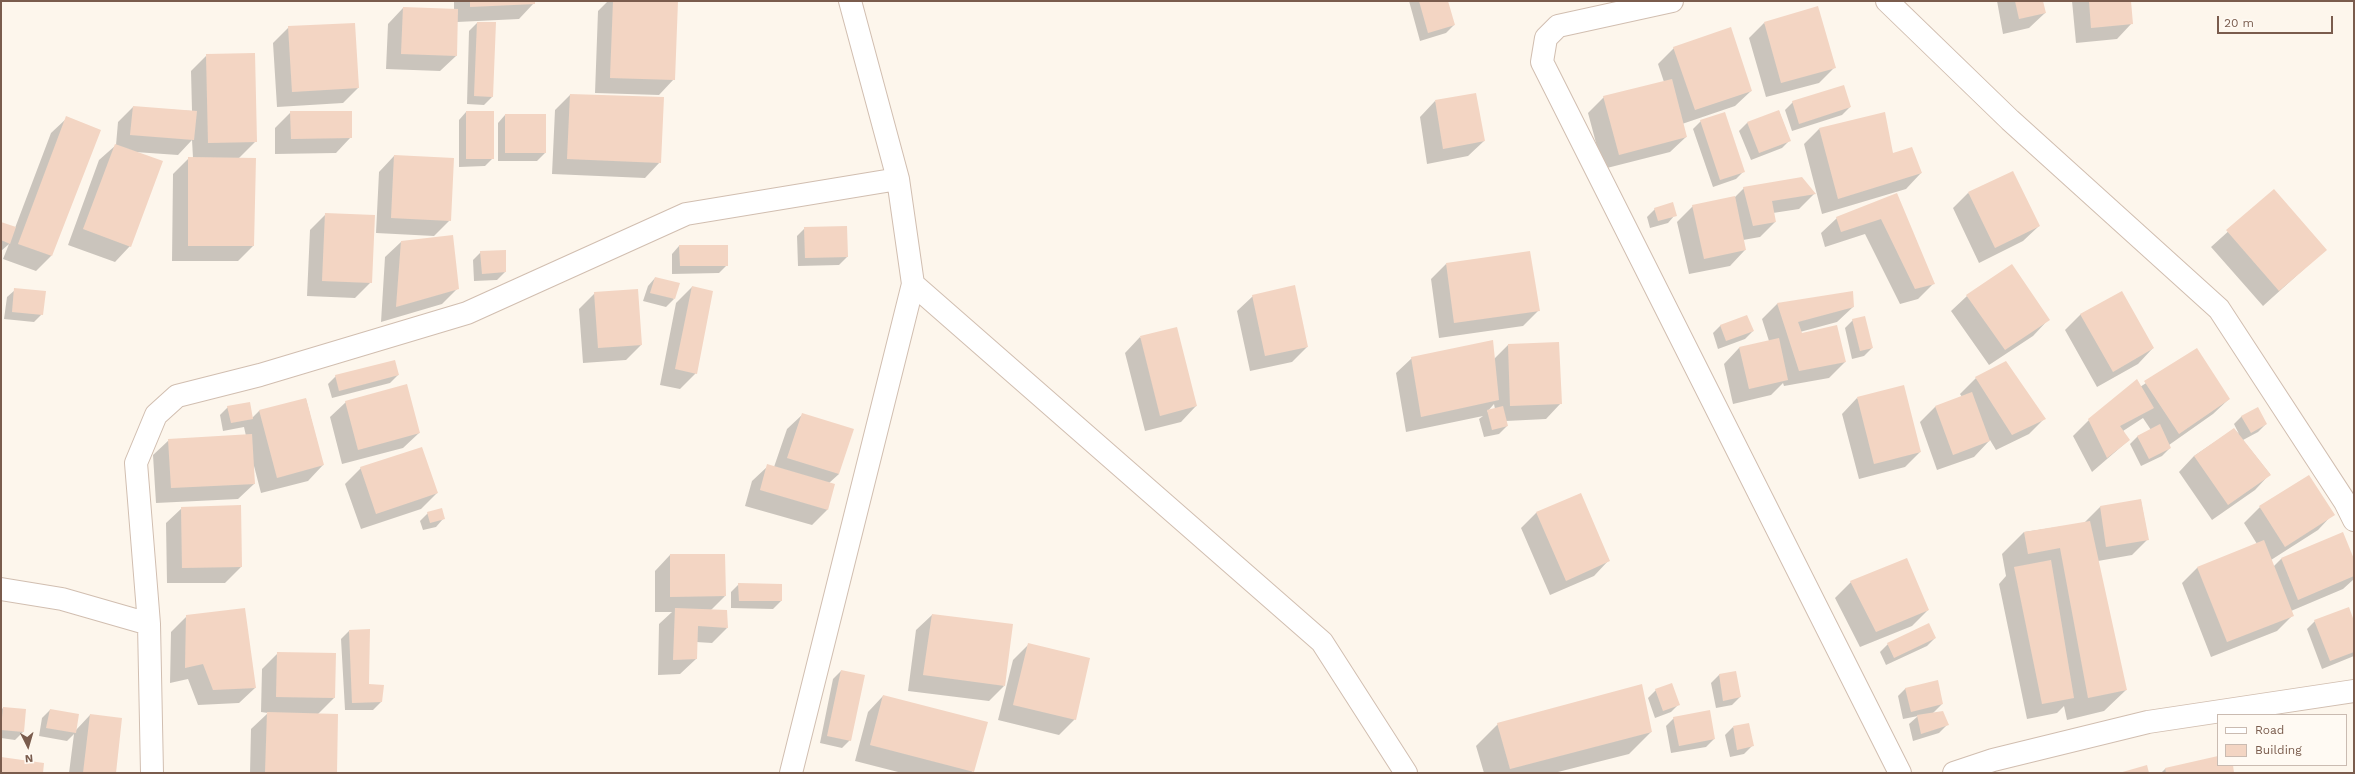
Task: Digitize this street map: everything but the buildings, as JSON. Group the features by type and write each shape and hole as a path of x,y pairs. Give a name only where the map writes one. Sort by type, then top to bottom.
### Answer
{"street":[{"path":"791,773 913,284 898,179 850,1"},
{"path":"1672,1 1558,26 1546,38 1542,62 1900,773"},
{"path":"1887,1 2010,120 2219,309 2345,502 2354,520"},
{"path":"152,773 149,624 136,463 156,415 177,396 260,375 467,313 686,214 898,179"},
{"path":"913,284 1322,642 1406,773"},
{"path":"1,589 62,599 149,624"},
{"path":"1954,773 1994,760 2148,722 2354,691"}]}
